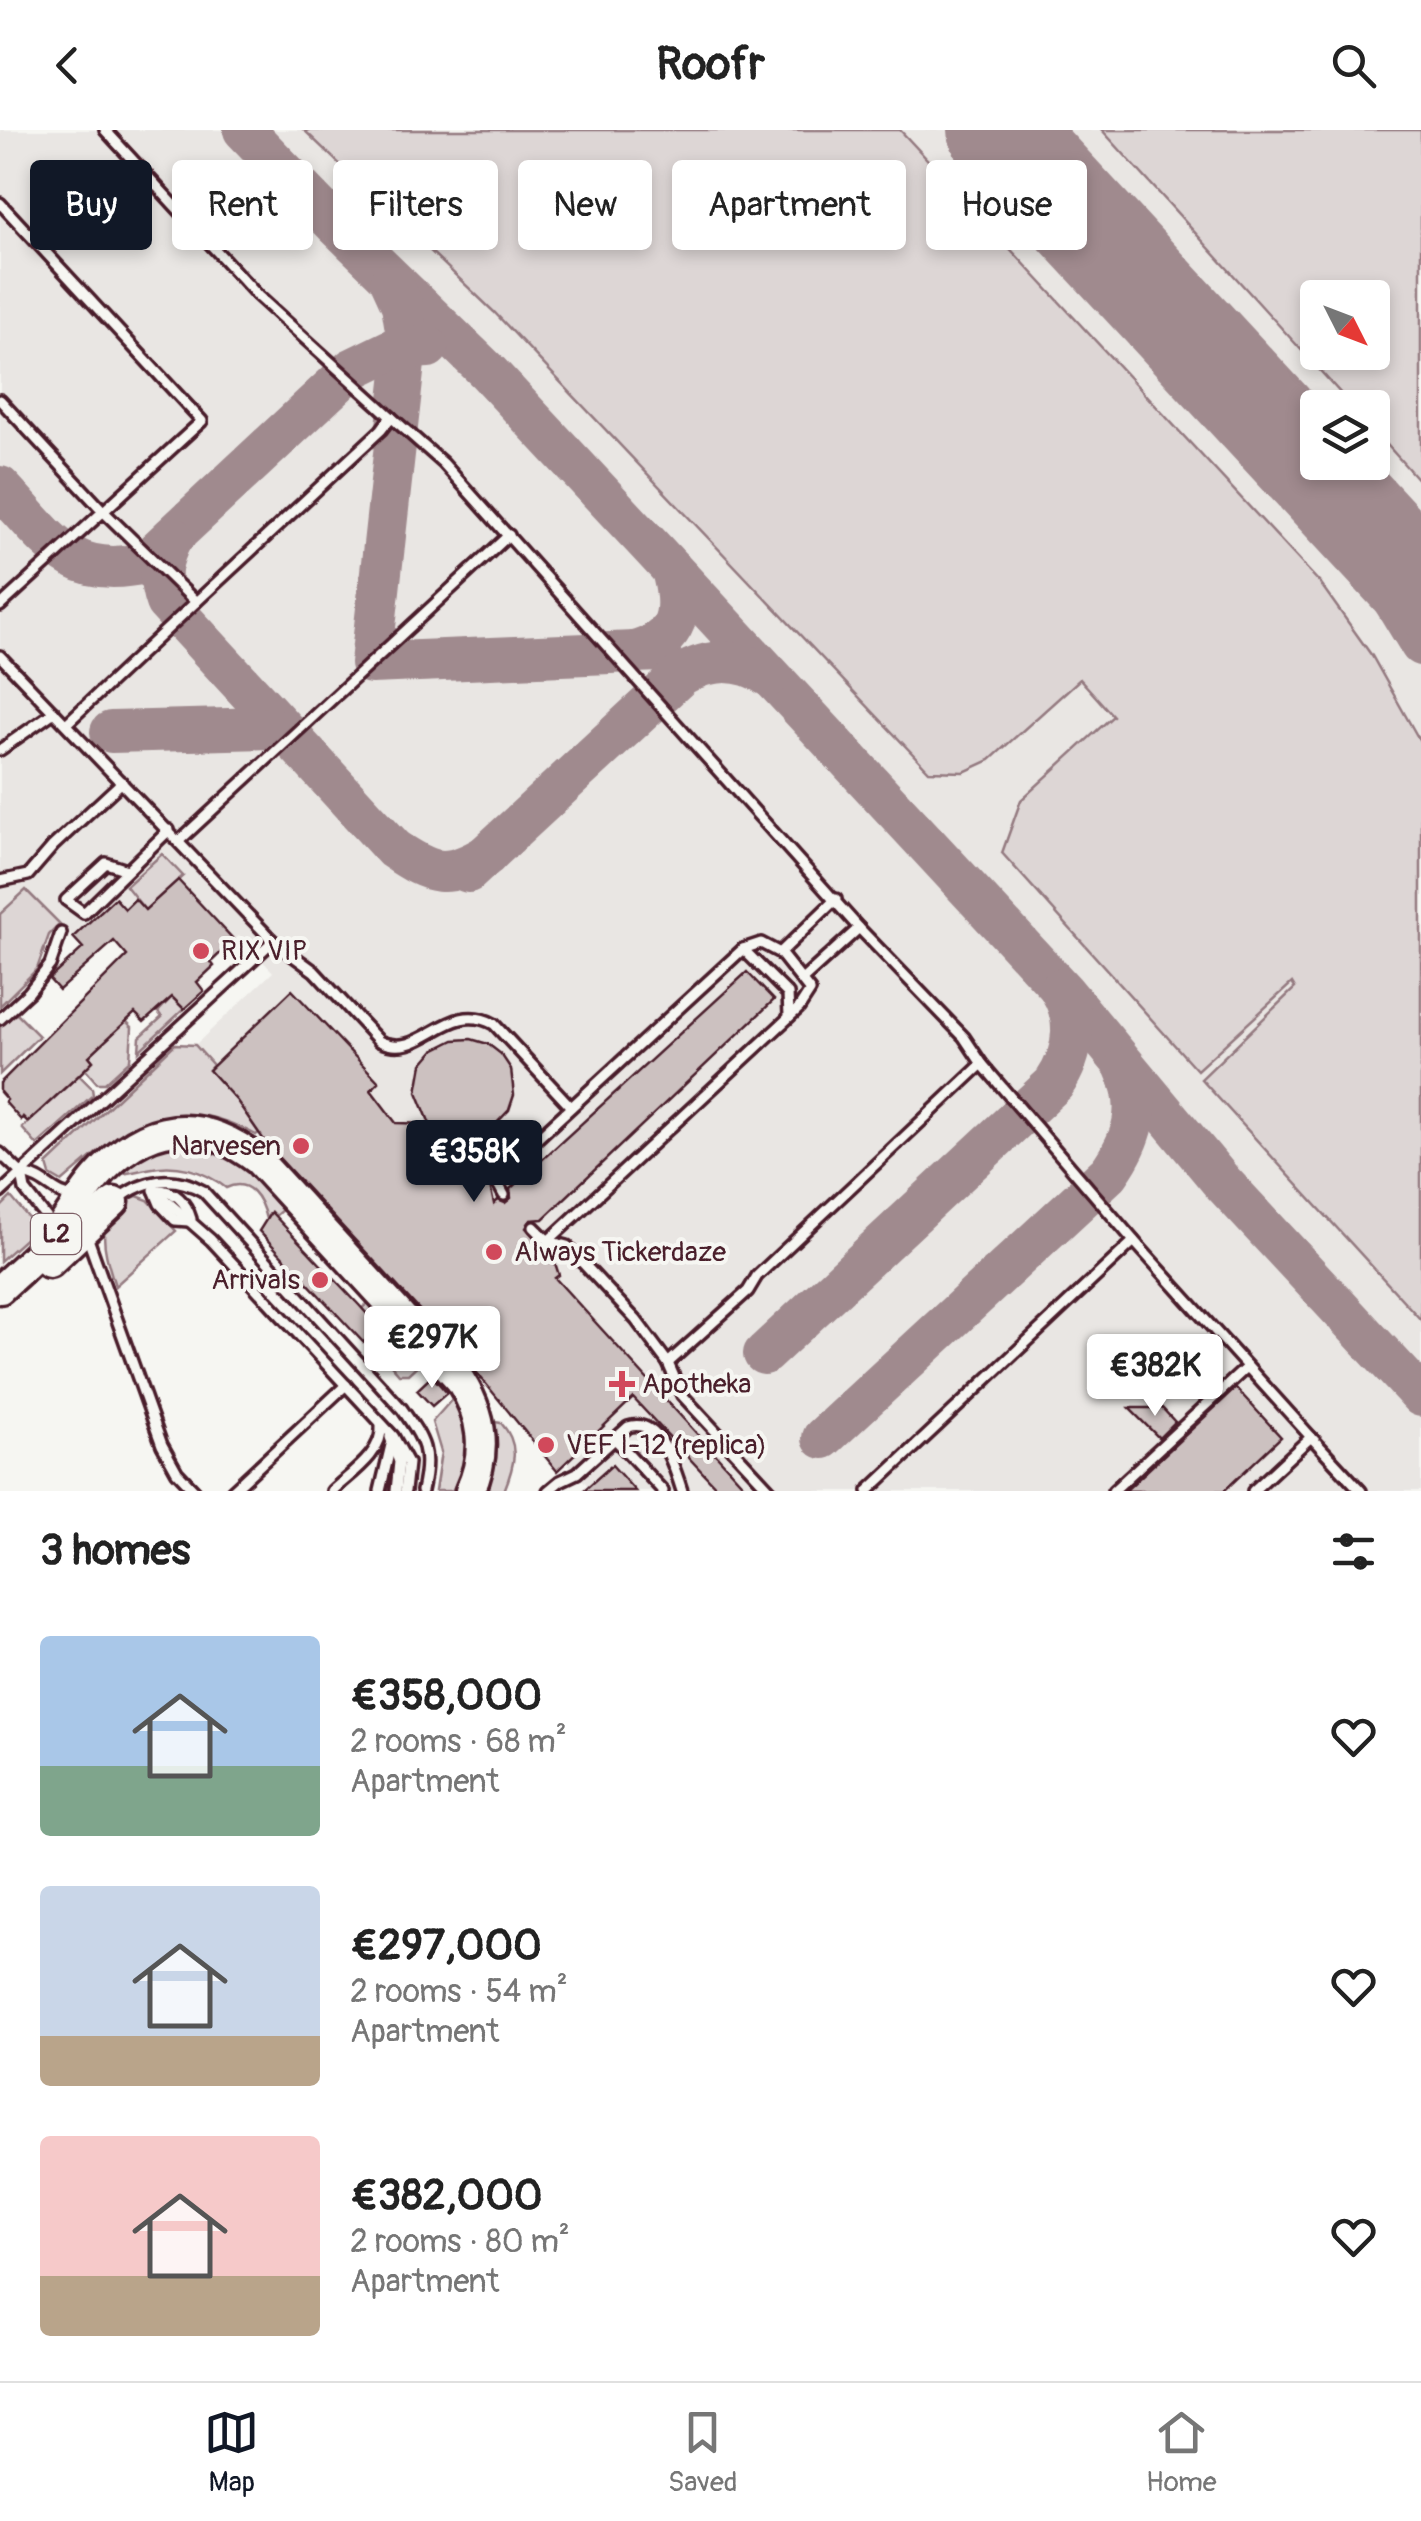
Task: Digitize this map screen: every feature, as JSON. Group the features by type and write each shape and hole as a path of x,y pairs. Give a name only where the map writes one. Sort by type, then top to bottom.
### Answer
{"main road":[{"path":"102,1171 136,1144 174,1130 213,1133 231,1140 258,1160 460,1380 478,1414 482,1438 482,1460 470,1491"},
{"name":"L2","path":"0,1289 71,1231 81,1197 102,1171"},
{"path":"0,1306 71,1231 122,1196"}],"lane":[{"path":"105,130 258,296 443,462 669,718 964,1036 982,1064 1134,1242 1361,1491"},
{"path":"0,203 202,421 0,606"},
{"path":"0,400 104,512 196,602"},
{"path":"66,724 391,417"},
{"path":"179,841 509,534"},
{"path":"0,587 9,598"},
{"path":"0,656 273,941 314,971 379,1041 406,1045 466,1016 481,1017 494,1024 571,1107"},
{"path":"0,750 54,712"},
{"path":"0,881 28,875 52,846 122,782"},
{"path":"127,870 106,863 66,900 84,913 168,830"},
{"path":"780,952 836,899"},
{"path":"802,980 860,928"},
{"path":"0,1019 30,992 50,965 61,934"},
{"path":"0,1193 273,941"},
{"path":"504,1195 498,1184 507,1166 743,949 762,943 780,952 810,991 799,1008 548,1241"},
{"path":"743,949 788,994 789,1015"},
{"path":"668,1362 982,1064"},
{"path":"482,1132 507,1166"},
{"path":"0,1153 22,1174 39,1177 62,1194 81,1197"},
{"path":"71,1231 102,1171"},
{"path":"22,1174 25,1190 71,1231 162,1444 195,1491"},
{"path":"122,1196 170,1178 190,1184 214,1201 402,1409 428,1452 422,1491"},
{"path":"154,1190 160,1204 176,1220 192,1222"},
{"path":"122,1196 154,1190 173,1192 188,1208 192,1222 400,1445 408,1463 405,1491"},
{"path":"534,1227 548,1241 567,1246 636,1320 668,1362 682,1395 771,1491"},
{"path":"868,1491 1134,1242"},
{"path":"1113,1491 1248,1367"},
{"path":"232,1491 346,1385"},
{"path":"548,1491 560,1480 577,1473 636,1424 646,1428 668,1450 682,1491"},
{"path":"332,1491 374,1451 384,1426"},
{"path":"380,1491 391,1446 384,1426"},
{"path":"384,1426 399,1462 396,1491"},
{"path":"1254,1491 1312,1437"},
{"path":"616,1439 664,1491"}],"shaded area":[{"path":"0,130 1421,130 1421,1491 635,1491 612,1466 588,1486 567,1462 557,1471 473,1370 479,1364 209,1070 213,1065 195,1045 273,972 239,936 234,940 178,880 182,876 162,854 127,886 135,899 125,909 114,899 73,937 41,906 0,945"},
{"path":"304,130 900,130 928,160 926,250 1011,250 1320,583 1372,656 1421,743 1421,1320 1201,1079 1295,988 1292,983 1197,1070 1002,853 1021,800 1113,716 1080,679 990,760 964,772 929,771 494,312 429,250 498,250 498,160 335,160"},
{"path":"1102,130 1421,130 1421,483 1390,448 1390,390 1338,390 1319,370 1390,370 1390,280 1300,280 1300,349"},
{"path":"162,854 183,876 145,910 126,886"},
{"path":"26,890 60,924 49,935 37,969 0,1006 0,914"},
{"path":"172,997 184,1009 139,1051 140,1037 162,1017 158,1012"},
{"path":"17,1014 39,1036 0,1074 0,1025"},
{"path":"126,1021 132,1027 130,1060 105,1083 97,1083 85,1069 93,1061 89,1056"},
{"path":"175,1044 195,1045 213,1065 209,1070 259,1133 199,1115 174,1115 130,1130 62,1182 50,1175 47,1165"},
{"path":"79,1075 92,1088 93,1095 37,1145 22,1128"},
{"path":"179,1141 214,1148 227,1155 249,1172 282,1210 275,1216 271,1212 266,1219 257,1197 247,1187 226,1188 189,1169 168,1166 114,1174 142,1152"},
{"path":"137,1196 148,1200 176,1231 115,1286 105,1246 106,1222 122,1203"},
{"path":"11,1197 37,1228 0,1261 0,1208"},
{"path":"368,1303 422,1361 408,1374 399,1374 369,1339 383,1333 361,1309"},
{"path":"455,1396 465,1420 466,1456 452,1491 435,1491 441,1452 432,1422"},
{"path":"495,1422 501,1423 511,1439 513,1464 504,1491 485,1491 495,1457"}],"building":[{"path":"178,880 234,940 197,982 204,991 184,1009 172,997 144,1022 135,1013 89,1056 93,1061 79,1075 28,1122 23,1117 21,1120 5,1102 0,1083 127,956 114,941 59,990 49,979 83,948 73,937 115,898 125,909 135,899 145,910"},
{"path":"747,972 774,1000 543,1219 531,1220 526,1228 554,1260 559,1275 555,1278 749,1491 720,1491 633,1398 557,1471 473,1368 268,1146 237,1101 209,1070 292,990 379,1082 371,1090 396,1123 430,1124 417,1092 422,1064 434,1050 454,1040 488,1044 511,1069 514,1095 509,1110 492,1128 478,1125 475,1135 464,1139 485,1163 494,1204 498,1200 505,1203 511,1198 510,1189"},
{"name":"Arrivals","path":"271,1212 384,1333 363,1342 259,1231"},
{"path":"432,1376 447,1393 432,1406 417,1390"},
{"path":"1236,1388 1281,1437 1224,1491 1125,1491"},
{"path":"1129,1408 1162,1408 1175,1422 1159,1438"},
{"path":"612,1465 635,1491 583,1491"}],"taxiway":[{"path":"244,130 488,372 652,548 1063,991 1221,1181 1421,1396"},
{"path":"391,281 402,305 407,336 371,663 634,652"},
{"path":"0,487 46,537 77,560 118,567 144,563 352,369 393,349 428,347"},
{"path":"1272,425 1367,556 1421,645"},
{"path":"172,537 161,569 166,602 394,849 439,871 461,868 487,855"},
{"path":"660,651 634,652 661,639 674,622 677,598 672,570"},
{"path":"468,872 681,675 703,665 725,662 748,665 769,676"},
{"path":"111,732 271,728 293,736"},
{"path":"764,1354 1054,1084 1072,1037 1070,1013 1060,989"},
{"path":"823,1438 1109,1173 1130,1135 1135,1110 1125,1068"}],"runway":[{"path":"999,130 1421,585"}],"place":[{"name":"RIX VIP","path":"201,951"},
{"name":"Narvesen","path":"301,1146"},
{"name":"Always Tickerdaze","path":"494,1252"},
{"name":"Arrivals","path":"320,1280"},
{"name":"Apotheka","path":"622,1384"},
{"name":"VEF I-12 (replica)","path":"546,1445"}]}
